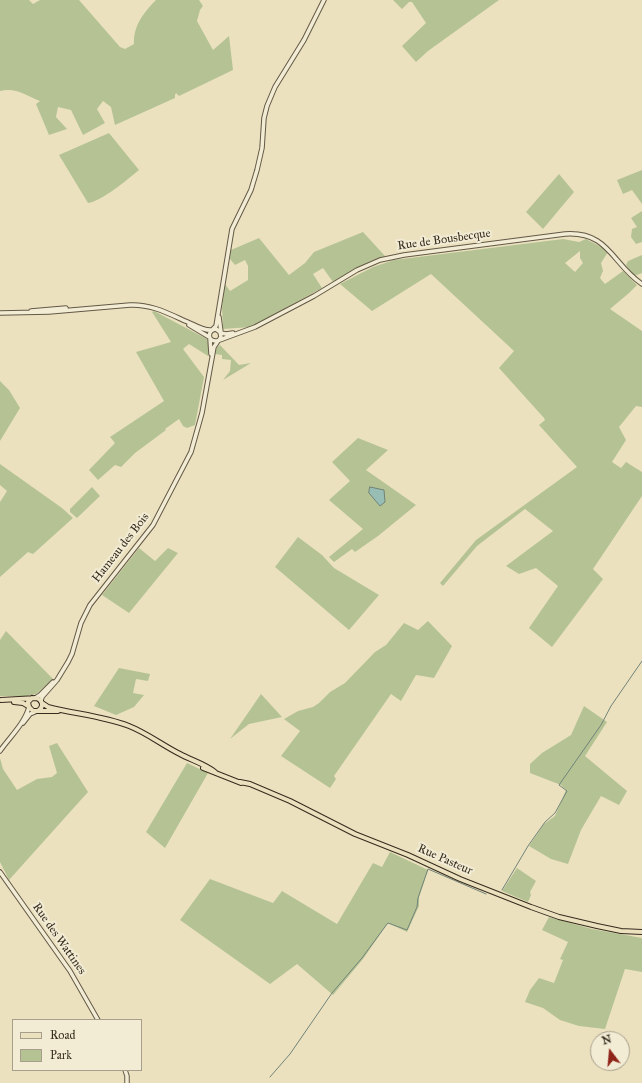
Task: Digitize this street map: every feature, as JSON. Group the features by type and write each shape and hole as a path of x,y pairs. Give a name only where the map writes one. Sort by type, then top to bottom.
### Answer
{"main road":[{"path":"28,707 29,702 34,698"},
{"path":"39,698 42,702 41,708 36,711 32,711 23,703 0,700 39,698"},
{"name":"Rue Pasteur","path":"42,702 48,707 109,720 129,726 146,734 204,768 302,806 347,830 476,885 559,916 631,934 642,933"},
{"name":"Rue Pasteur","path":"36,711 73,713"}],"street":[{"path":"210,338 209,333 216,326 232,229 250,190 257,170 262,144 264,118 269,100 277,83 300,47 324,0"},
{"name":"Rue de Bousbecque","path":"218,341 246,331 305,301 357,270 382,260 404,255 565,234 584,235 603,243 633,277 642,284"},
{"path":"0,312 49,312 133,304 159,309 203,329 218,330 221,333"},
{"path":"178,318 214,341 218,341 221,337 219,316 220,304"},
{"name":"Rue de Bousbecque","path":"221,333 227,334 246,331"},
{"name":"Hameau des Bois","path":"210,338 210,366"},
{"name":"Hameau des Bois","path":"42,702 42,697 63,671 72,654 81,623 88,609 96,596 153,525 190,452 204,400 215,345 218,341"},
{"name":"Hameau des Bois","path":"34,698 41,694 63,671"},
{"path":"16,731 27,713 28,707"},
{"path":"0,751 30,714 36,711"},
{"name":"Rue des Wattines","path":"0,872 70,970 97,1019"},
{"path":"125,1071 127,1083"}],"green space":[{"path":"0,0 29,0 33,4 40,0 79,0 120,47 125,49 134,44 137,25 147,9 156,0 199,0 203,6 200,10 197,21 213,50 229,36 233,70 179,96 176,93 175,98 115,125 111,107 103,101 97,109 105,123 83,135 71,110 58,107 56,117 67,129 49,135 36,104 40,101 16,91 0,91"},
{"path":"393,0 499,0 428,51 416,62 402,46 426,23 412,2 409,2 402,9"},
{"path":"109,133 139,170 107,194 88,203 59,155"},
{"path":"642,170 642,204 632,190 623,194 617,180"},
{"path":"559,174 574,192 543,229 526,212"},
{"path":"642,211 642,242 636,244 631,237 632,229 637,227 631,218"},
{"path":"363,232 385,256 367,263 333,282 323,268 313,274 322,288 251,327 223,329 222,308 225,284 230,291 248,280 248,266 245,260 235,265 230,259 231,250 259,238 289,275 305,263 314,252"},
{"path":"563,239 579,242 586,239 607,250 608,252 601,263 603,271 600,278 605,284 623,271 637,285 610,309 642,331 642,407 636,406 619,427 626,440 612,462 621,468 626,462 642,472 642,496 593,569 603,579 552,647 529,628 558,586 536,568 519,574 506,566 553,531 525,509 477,546 443,586 440,583 476,540 577,467 539,425 545,420 544,418 499,368 514,351 431,274 372,311 340,284 373,267 394,260","holes":["580,251 580,258 583,263 575,272 565,263"]},
{"path":"642,255 642,273 634,276 626,265 628,261"},
{"path":"154,311 207,339 209,348 208,356 189,344 183,349 204,377 195,425 187,428 183,426 179,419 135,453 121,467 115,465 98,480 89,470 115,443 110,437 164,401 136,352 171,342 152,312"},
{"path":"220,345 239,365 251,363 223,380 230,371 231,360 222,359 222,355 215,354 217,347"},
{"path":"0,381 9,390 20,408 0,441"},
{"path":"358,438 388,450 366,470 416,505 378,536 355,552 352,549 334,562 329,557 363,529 329,500 350,481 332,462"},
{"path":"0,464 62,508 73,518 33,554 28,552 0,577 0,502 7,491 0,485"},
{"path":"92,487 100,496 77,518 70,512 70,509"},
{"path":"298,537 322,555 334,568 379,595 349,630 275,567"},
{"path":"139,548 155,561 168,548 178,553 129,613 102,595"},
{"path":"428,621 452,646 434,678 416,675 401,701 391,694 334,776 336,779 330,788 281,756 300,731 284,719 298,711 313,707 330,692 345,683 375,652 386,645 404,623 418,630"},
{"path":"6,631 53,679 36,694 26,696 0,696 0,640"},
{"path":"119,668 150,674 148,681 136,679 133,693 144,695 134,707 116,715 94,706"},
{"path":"261,694 282,717 249,724 230,739"},
{"path":"584,706 607,722 585,756 627,791 619,805 601,796 581,830 568,864 551,859 529,846 544,824 555,816 566,790 561,785 530,773 530,764 542,753 571,735"},
{"path":"57,743 88,792 9,880 0,862 0,758 3,769 17,790 37,779 52,777 57,773 49,746"},
{"path":"187,763 208,773 165,848 146,832"},
{"path":"390,852 428,870 419,897 419,906 407,932 388,923 363,959 333,995 297,964 270,984 180,920 210,879 273,903 282,891 337,924 373,863 382,867"},
{"path":"517,868 536,881 530,892 531,895 528,902 502,891"},
{"path":"549,917 592,929 642,938 642,972 625,969 605,1029 579,1026 560,1020 543,1008 525,1002 530,990 539,978 554,983 563,960 560,959 568,942 542,930"}],"water":[{"path":"370,487 384,490 385,502 380,506 369,493"}],"waterway":[{"path":"502,890 528,846 545,822 555,813 567,791 559,785 601,725 611,706 642,661"},
{"path":"270,1077 290,1054 332,993 362,958 387,924 388,923 407,930 417,907 418,898 428,869 486,894"}]}
